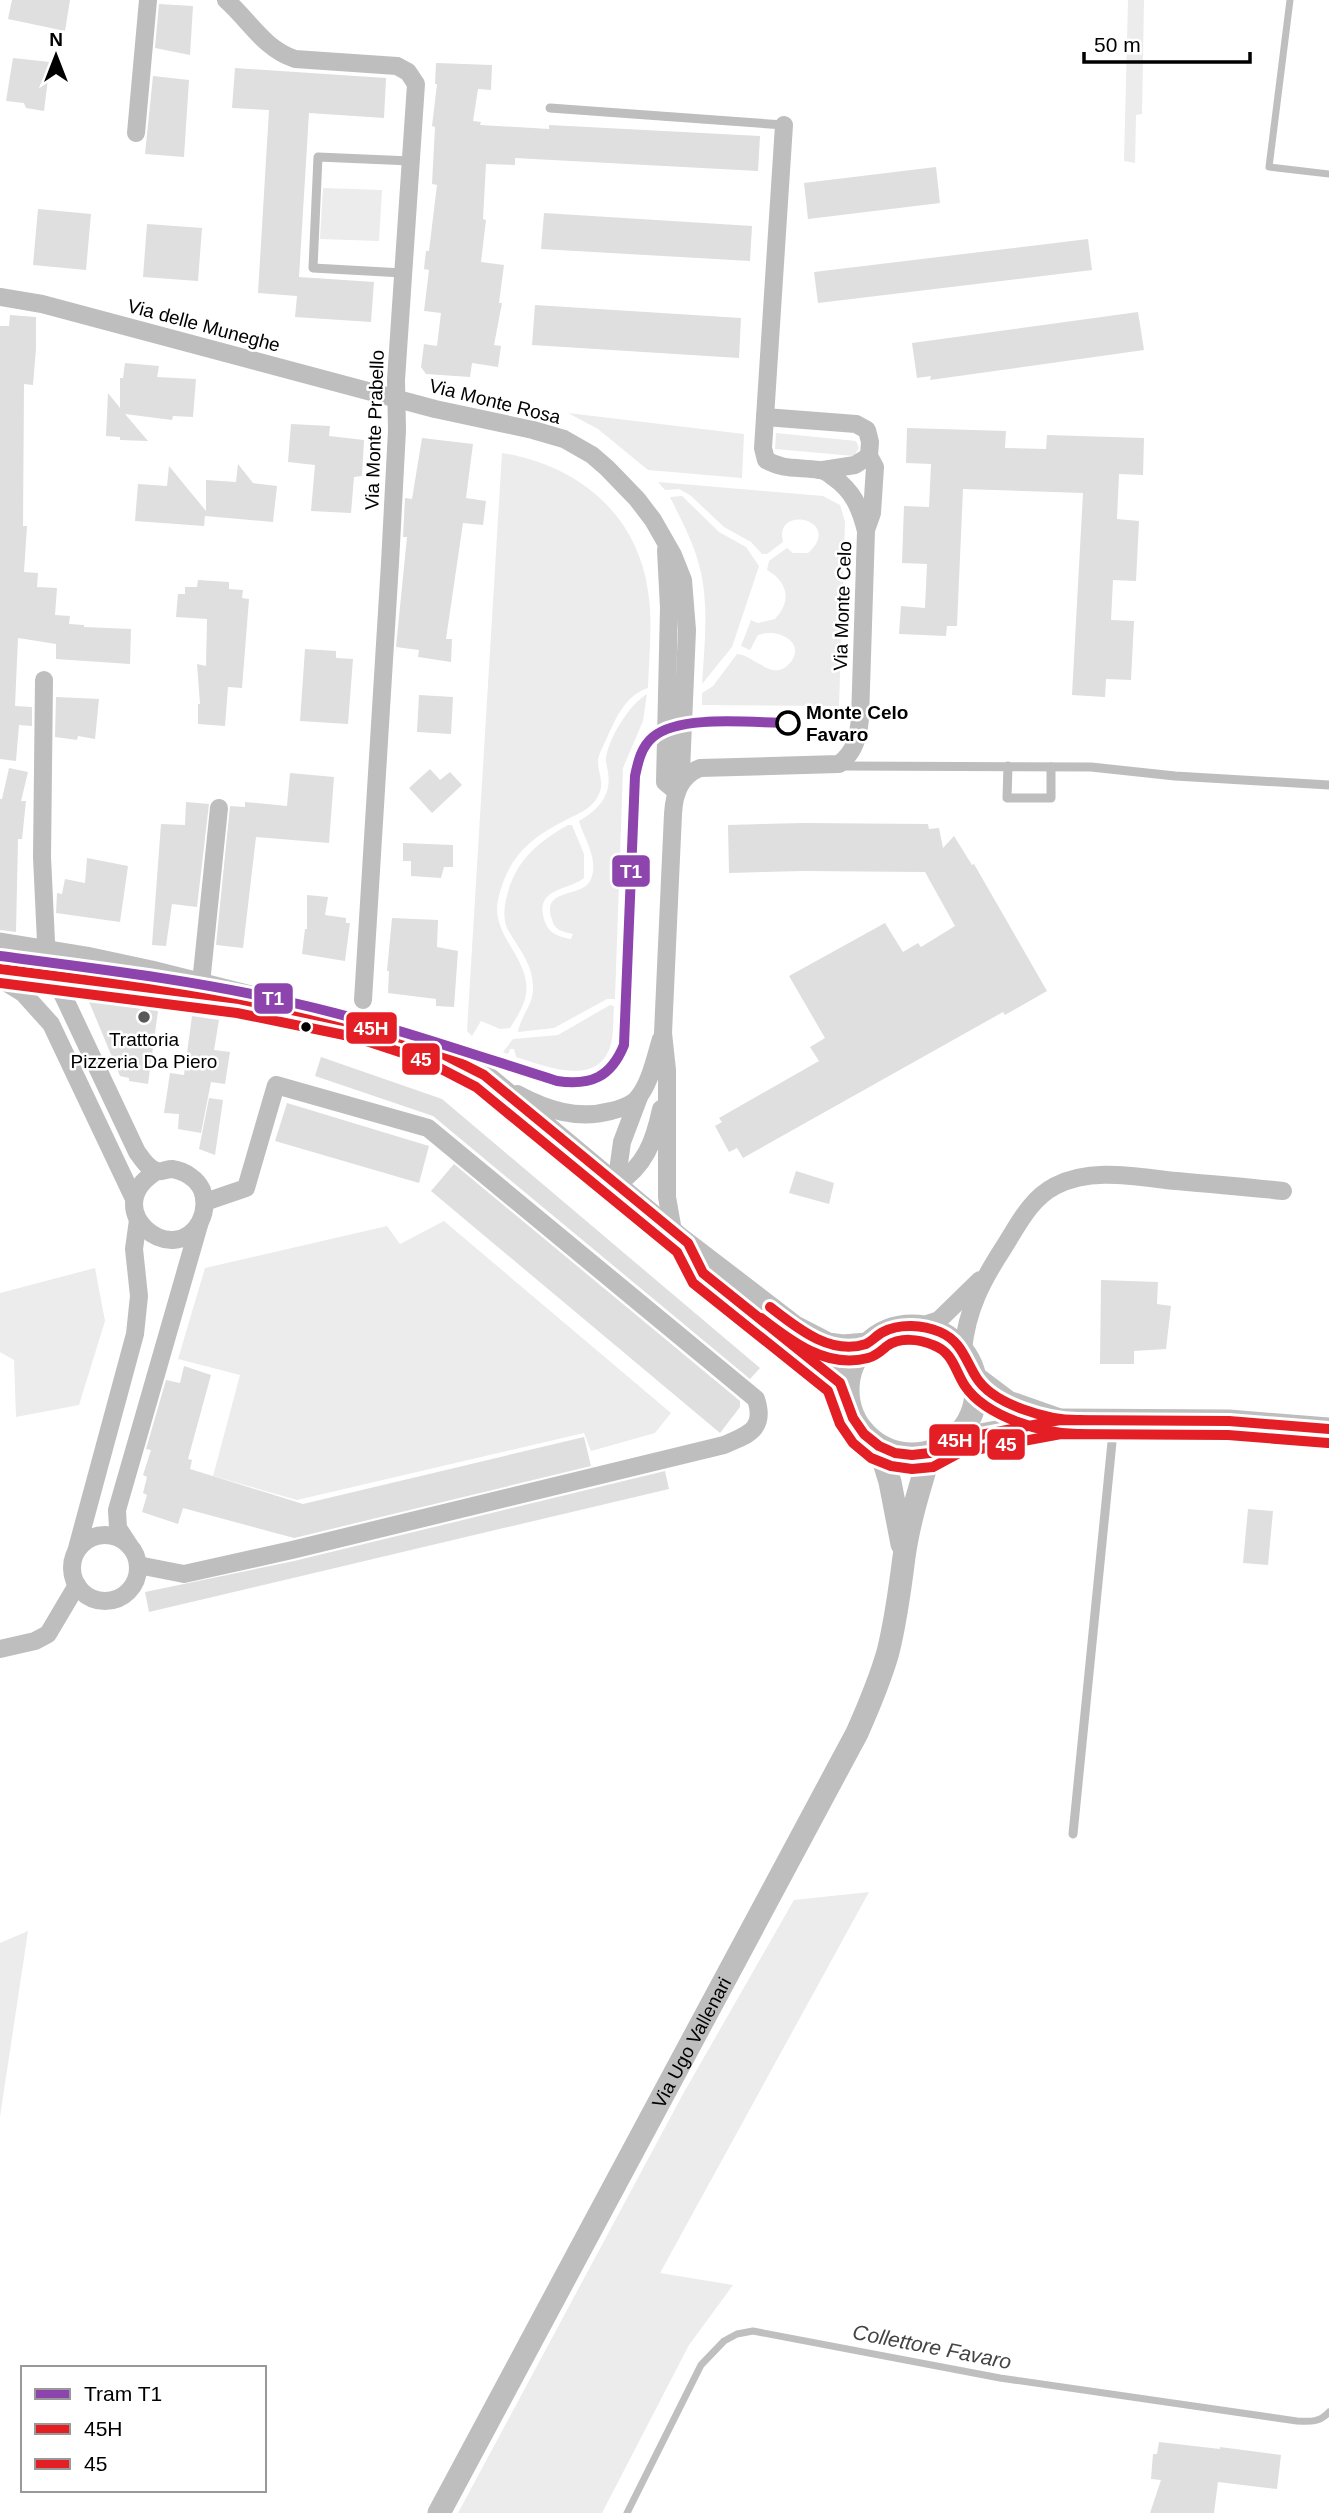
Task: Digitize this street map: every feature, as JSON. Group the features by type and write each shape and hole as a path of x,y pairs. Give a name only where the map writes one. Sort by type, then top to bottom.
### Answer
{"street":[{"path":"136,133 148,0"},
{"name":"Via Monte Prabello","path":"226,0 269,46 282,55 295,59 397,66 408,72 416,84 363,1000"},
{"path":"784,125 763,448 766,460 784,468 823,470 855,465 869,457"},
{"name":"Via delle Muneghe","path":"0,298 42,304 396,398"},
{"name":"Via Monte Rosa","path":"396,398 564,439 592,455 607,468 653,520 665,543 669,608 665,782 681,785"},
{"name":"Via Monte Celo","path":"765,417 856,424 867,430 870,442 869,457 875,467 872,513 866,531 859,731 850,754 839,764 831,766"},
{"name":"Via Monte Celo","path":"823,470 846,486 854,496 866,531"},
{"path":"44,680 42,857 45,951 137,1152 157,1171"},
{"path":"831,766 708,767 695,770 681,785 673,814 663,1033 667,1078 667,1197 680,1237 703,1273 840,1383 853,1418 864,1434 879,1446 895,1452 912,1455 930,1452 954,1440 1059,1420 1229,1421 1329,1429"},
{"path":"201,989 219,808"},
{"path":"0,944 151,972 201,989 358,1024 418,1043 448,1056 542,1107 579,1115 598,1114 624,1107 638,1098 642,1090"},
{"path":"0,969 60,981 78,967 119,973 151,972"},
{"path":"0,979 23,993 48,1020"},
{"path":"199,1224 191,1233 170,1240 147,1232 138,1220 134,1199 38,995 42,982 60,981 201,989"},
{"path":"616,1185 622,1142 663,1033"},
{"path":"484,1075 680,1237 804,1332 828,1344 867,1344"},
{"path":"616,1185 630,1175 644,1159 658,1122 667,1078"},
{"path":"138,1565 184,1574 292,1550 724,1445 750,1434 759,1420 757,1399 428,1128 276,1085 246,1188 205,1202"},
{"path":"134,1199 138,1187 147,1177 157,1171 171,1169 185,1172 195,1180 202,1190 205,1202 117,1510 118,1528 136,1555 138,1575 125,1595 105,1601 94,1600 77,1586 72,1563 135,1334 139,1296 134,1249 138,1220"},
{"path":"963,1350 969,1312 988,1272 1026,1211 1054,1186 1073,1179 1108,1174 1283,1191"},
{"path":"848,1399 851,1370 867,1344 883,1332 939,1320 988,1272"},
{"path":"921,1326 944,1334 963,1350 976,1378 977,1395 973,1412 954,1440"},
{"path":"976,1378 1008,1402 1059,1420"},
{"name":"Via Ugo Vallenari","path":"879,1446 890,1482 904,1557"},
{"name":"Via Ugo Vallenari","path":"439,2513 858,1733 887,1654 902,1585 904,1557 917,1492 930,1452"},
{"path":"76,1552 94,1537 107,1535 120,1538 129,1545"},
{"path":"0,1649 35,1641 48,1634 77,1586"}],"lane":[{"path":"550,108 784,125"},
{"path":"403,273 313,268 318,157 411,161"},
{"path":"831,766 1091,767 1175,776 1329,785"},
{"path":"1008,766 1007,798 1051,798 1051,767"},
{"path":"1073,1834 1114,1420"}],"shaded area":[{"path":"1128,0 1144,0 1142,114 1136,115 1135,163 1124,161"},
{"path":"323,188 382,190 379,241 320,239"},
{"path":"568,413 744,434 742,478 648,470 598,429"},
{"path":"776,433 856,441 859,448 854,456 775,449"},
{"path":"502,453 529,459 578,481 599,497 617,516 631,538 642,563 648,591 648,688 627,702 613,724 599,758 601,790 595,801 585,810 530,843 507,873 498,900 497,913 500,926 524,973 525,999 510,1028 500,1029 481,1021 472,1036 467,1031"},
{"path":"658,482 823,496 840,505 845,522 839,706 702,705 702,693 713,686 737,654 776,670 788,665 794,657 795,650 789,639 774,633 758,635 750,650 741,646 751,620 758,623 775,619 784,605 783,586 780,580 767,570 769,561 787,548 793,553 808,553 817,541 818,532 814,525 806,520 788,523 783,530 783,542 767,554 762,554 751,542 724,527 690,495 679,489 665,490"},
{"path":"682,496 719,532 746,547 759,566 732,647 702,684 705,621 703,584 694,550 670,497"},
{"path":"647,694 643,721 623,768 615,999 607,999 554,1028 518,1032 533,987 530,970 507,928 504,916 511,884 529,854 557,831 572,825 584,854 584,878 548,896 542,911 552,932 571,939 573,934 560,930 553,924 550,909 552,902 557,897 587,885 591,879 592,857 579,821 592,813 602,802 608,789 606,757 612,740 627,713"},
{"path":"610,1005 614,1006 611,1044 605,1058 595,1066 570,1071 556,1069 516,1057 514,1049 510,1049 508,1054 503,1052 513,1039 558,1035"},
{"path":"444,1221 671,1413 655,1433 591,1451 584,1433 297,1500 213,1476 240,1375 178,1359 205,1268 387,1226 400,1244"},
{"path":"95,1268 105,1321 79,1405 16,1417 14,1360 0,1352 0,1293"},
{"path":"869,1892 660,2273 733,2285 689,2345 602,2513 458,2513 683,2094 794,1900"},
{"path":"28,1931 0,2117 0,1943"}],"building":[{"path":"12,0 70,0 65,31 8,19"},
{"path":"159,4 193,6 190,55 155,48"},
{"path":"13,58 50,62 44,111 26,108 24,103 6,101"},
{"path":"436,63 492,65 491,90 478,89 473,121 481,122 480,125 549,129 549,125 760,136 758,171 515,158 515,165 486,164 483,219 486,220 481,262 504,265 499,303 502,303 494,345 501,346 498,367 472,363 470,377 426,374 421,367 424,344 437,346 441,313 424,311 429,270 424,269 426,251 429,251 437,185 432,184"},
{"path":"235,68 386,78 384,118 309,113 299,277 374,282 371,322 295,317 297,296 258,293 269,110 232,108"},
{"path":"153,76 189,80 184,157 145,154"},
{"path":"936,167 940,203 808,219 804,183"},
{"path":"38,209 91,214 86,270 33,265"},
{"path":"544,213 752,226 750,261 541,249"},
{"path":"147,224 202,228 198,281 143,277"},
{"path":"1088,239 1092,270 818,303 814,272"},
{"path":"535,305 741,318 739,358 532,345"},
{"path":"1138,312 1144,350 930,380 931,376 917,378 912,343"},
{"path":"10,315 36,317 33,385 24,384 23,526 27,526 24,572 38,573 37,587 57,588 55,615 70,616 69,624 131,629 130,664 56,659 56,644 18,638 15,706 32,707 32,726 19,725 16,761 0,759 0,326 9,326"},
{"path":"125,363 159,366 157,377 196,379 193,417 173,416 172,420 125,414 148,441 120,440 120,437 106,436 108,393 120,408 120,378 123,378"},
{"path":"291,424 330,426 329,436 364,440 362,476 354,477 351,513 311,511 315,465 288,462"},
{"path":"907,428 1006,431 1005,448 1046,449 1047,435 1144,438 1143,475 1119,474 1117,519 1139,521 1136,581 1113,580 1111,620 1134,621 1131,680 1106,679 1105,697 1072,695 1083,493 963,489 957,626 947,626 946,636 899,634 901,606 925,608 927,564 902,563 904,506 929,507 931,464 906,463"},
{"path":"422,438 473,444 466,498 486,501 483,525 463,523 446,639 452,639 451,662 418,657 419,650 396,647 407,537 403,537 405,498 412,499"},
{"path":"238,464 253,483 277,486 273,522 205,516 204,526 135,521 138,484 167,486 169,466 206,511 206,480 236,482"},
{"path":"198,580 229,582 229,589 243,590 242,598 249,599 242,688 228,687 225,726 198,724 200,704 197,664 206,666 207,619 176,617 178,594 185,594 185,587 197,587"},
{"path":"305,649 336,651 336,658 353,659 348,724 300,721"},
{"path":"419,695 453,697 451,734 417,732"},
{"path":"56,697 99,699 95,739 78,736 77,740 55,737"},
{"path":"9,768 28,772 21,801 26,801 22,839 18,839 16,932 0,930 0,799"},
{"path":"430,769 440,780 450,772 462,785 432,813 409,788"},
{"path":"290,773 334,777 329,843 256,837 243,948 216,945 230,806 245,807 245,802 287,806"},
{"path":"186,802 209,804 197,907 172,904 166,946 152,945 161,824 185,825"},
{"path":"928,824 929,829 939,828 943,848 954,836 972,865 974,864 1047,991 1005,1015 1003,1012 743,1158 737,1148 729,1152 715,1126 722,1122 719,1118 819,1061 810,1047 825,1038 789,976 885,923 903,952 918,943 921,947 955,926 925,872 729,873 728,825"},
{"path":"403,843 453,845 453,867 444,867 441,878 411,876 411,861 403,861"},
{"path":"87,858 128,866 120,922 56,913 57,893 62,894 65,879 85,883"},
{"path":"307,895 328,897 325,915 346,918 346,923 350,923 345,961 302,954 307,929"},
{"path":"392,918 438,920 437,947 458,951 454,1007 436,1006 436,999 388,993 387,971"},
{"path":"87,997 159,1004 148,1084 129,1081 129,1078 120,1076"},
{"path":"192,1016 219,1020 214,1050 230,1052 225,1084 211,1082 201,1133 178,1129 179,1114 164,1113 170,1073 184,1075"},
{"path":"321,1057 442,1099 760,1368 750,1379 433,1116 315,1076"},
{"path":"209,1098 223,1100 215,1155 199,1149"},
{"path":"287,1103 429,1146 419,1183 275,1141"},
{"path":"454,1164 740,1401 740,1407 720,1433 431,1191"},
{"path":"796,1171 834,1183 829,1204 789,1193"},
{"path":"1101,1280 1158,1282 1157,1304 1171,1306 1166,1349 1134,1351 1134,1364 1100,1364"},
{"path":"184,1366 211,1375 188,1459 192,1460 190,1469 303,1504 584,1437 591,1466 294,1538 183,1508 178,1524 142,1512 147,1495 143,1493 147,1477 143,1475 151,1450 146,1449 166,1380 180,1383"},
{"path":"665,1471 669,1489 149,1612 145,1592 294,1561"},
{"path":"1248,1509 1273,1511 1268,1565 1243,1563"},
{"path":"1159,2442 1281,2455 1277,2489 1218,2482 1214,2513 1150,2513 1161,2480 1151,2479 1153,2454 1157,2454"}],"waterway":[{"path":"1290,0 1269,167 1329,174"},
{"name":"Collettore Favaro","path":"627,2513 701,2365 724,2341 737,2334 753,2331 1000,2378 1297,2421 1315,2421 1329,2412"}],"tram line":[{"name":"T1","path":"0,956 150,976 261,996 364,1021 557,1081 590,1080 613,1065 624,1045 635,776 643,750 653,737 681,725 718,721 788,723"}],"transit line":[{"name":"45H","path":"0,969 239,999 358,1024 429,1047 484,1075 688,1243 703,1273 840,1383 853,1418 864,1434 879,1446 895,1453 930,1453 954,1440 1060,1420 1229,1421 1329,1429"},
{"name":"45","path":"0,983 237,1013 354,1037 424,1060 476,1087 677,1252 693,1283 828,1391 840,1424 853,1443 871,1458 891,1466 912,1469 933,1467 959,1453 1061,1434 1228,1435 1328,1443"},
{"name":"45H","path":"770,1307 814,1338 839,1346 866,1344 883,1332 904,1326 940,1332 958,1345 976,1377 995,1396 1039,1414 1081,1420"},
{"name":"45","path":"761,1318 798,1344 824,1357 838,1360 871,1357 898,1341 916,1340 928,1343 945,1352 965,1386 987,1407 1034,1427 1081,1434"}],"place":[{"name":"Monte Celo Favaro","path":"788,723"},
{"name":"Trattoria Pizzeria Da Piero","path":"144,1017"}]}
